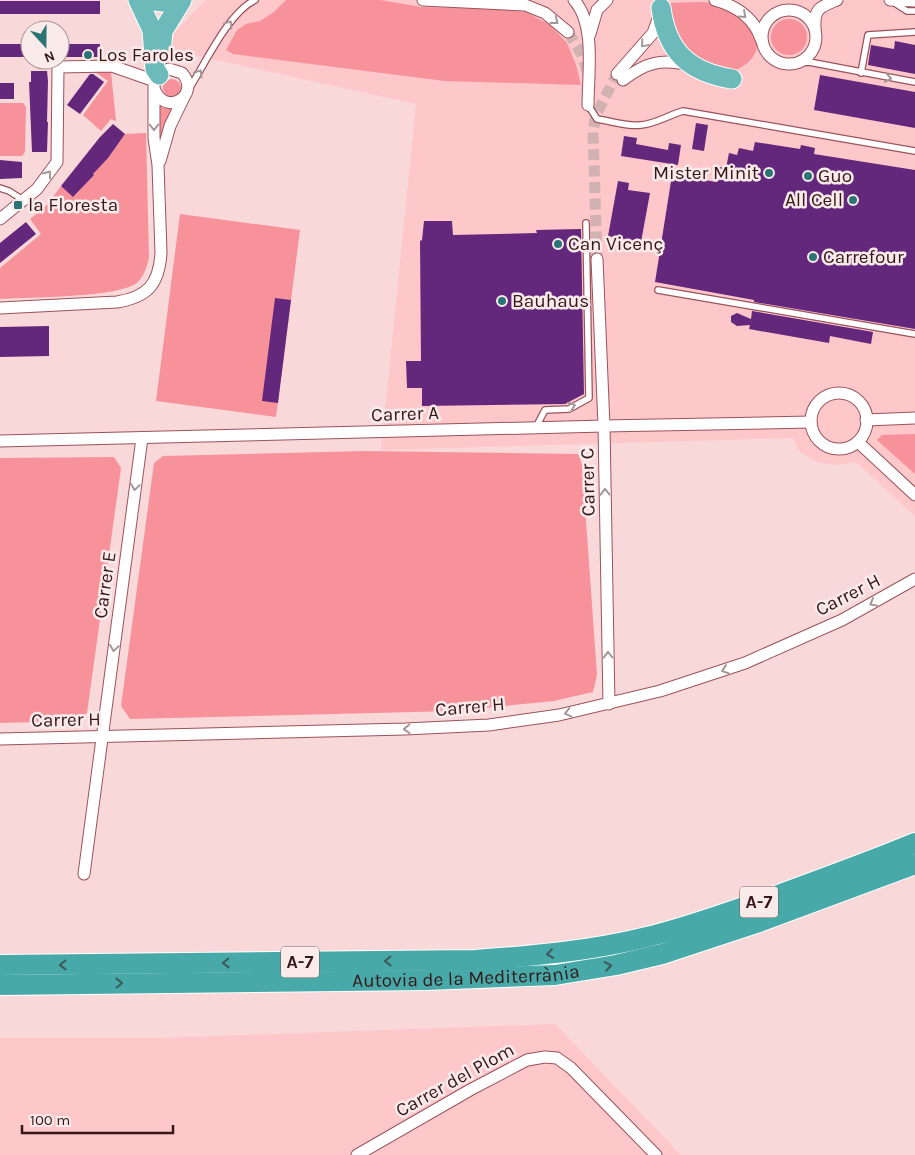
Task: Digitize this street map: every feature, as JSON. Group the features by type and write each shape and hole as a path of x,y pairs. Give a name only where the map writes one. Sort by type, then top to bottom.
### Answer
{"highway":[{"path":"138,0 152,30 155,69 168,75"},
{"path":"147,0 163,2 174,0"},
{"path":"168,75 160,51 163,31 182,0"},
{"path":"661,8 665,27 672,43 692,66 700,71 716,76 732,78"},
{"path":"599,947 620,935 650,928 732,902 915,829"},
{"name":"Autovia de la Mediterrània","path":"0,965 475,960 540,955 599,947 646,937 725,914 915,843"},
{"name":"Autovia de la Mediterrània","path":"0,985 426,980 556,975 616,965 662,954 774,916 915,864"},
{"path":"662,954 678,955 714,945 915,877"}],"street":[{"path":"423,0 525,5 545,13 568,32"},
{"path":"574,0 585,17 588,38 588,105"},
{"path":"588,38 597,10 607,0"},
{"path":"716,0 742,12 754,26 762,40"},
{"path":"815,28 811,20 796,10 778,11 770,16 765,23 762,32 764,48 774,60 788,64 804,60 815,46 816,37 815,18 818,9 837,0"},
{"path":"890,0 915,1"},
{"path":"661,8 653,33 620,77 652,63 670,51 672,43"},
{"path":"652,63 670,61 692,66"},
{"path":"0,219 37,190 57,162 58,66 112,66 129,72 168,75 188,82 186,94 170,126 158,165"},
{"path":"168,75 159,98 164,101 175,102 186,94"},
{"path":"0,308 132,300 145,293 155,281 160,268 158,165 154,138 168,75"},
{"name":"Carrer C","path":"597,259 604,426 609,704"},
{"path":"836,394 849,396 856,400 864,410 866,420 863,435 858,442 843,448 830,448 816,438 811,422 813,410 818,403 825,397 836,394"},
{"path":"866,420 915,418"},
{"name":"Carrer A","path":"0,441 811,422"},
{"name":"Carrer E","path":"84,874 142,438"},
{"path":"858,442 915,495"},
{"name":"Carrer H","path":"0,739 404,730 489,725 559,715 660,691 745,663 842,620 915,579"},
{"name":"Carrer del Plom","path":"357,1155 470,1090 527,1060 546,1057 557,1058 571,1068 656,1155"}],"lane":[{"path":"186,94 232,20 246,4 255,0"},
{"path":"890,0 907,11 915,11"},
{"path":"861,73 868,36 914,32"},
{"path":"796,63 809,62 915,82"},
{"path":"588,105 597,119 622,124 640,126 683,111 915,151"},
{"path":"0,188 24,200"},
{"path":"536,428 545,410 569,409 589,398 586,223"},
{"path":"658,290 915,334"}],"shaded area":[{"path":"206,0 915,0 915,516 856,462 837,465 817,462 800,452 793,438 381,450 416,104 166,49 166,41"},
{"path":"286,0 380,0 421,7 497,9 526,12 550,25 567,43 576,65 581,85 445,81 233,54 226,50 237,30 246,24 260,21 274,12"},
{"path":"695,2 719,5 736,14 754,35 757,45 751,60 736,70 730,71 698,61 677,34 672,23 670,3"},
{"path":"789,19 802,24 807,37 802,50 789,55 776,50 771,37 776,24"},
{"path":"95,72 111,72 116,121 111,119 101,131 83,115 108,81"},
{"path":"172,79 178,82 181,88 178,94 172,97 166,94 163,88 166,82"},
{"path":"0,103 23,103 26,107 25,152 22,156 0,156"},
{"path":"158,104 163,108 175,109 160,141"},
{"path":"146,133 149,258 144,274 138,282 128,287 94,294 0,299 0,268 41,234 30,219 47,205 61,186 74,196 125,134"},
{"path":"180,214 300,230 276,417 156,401"},
{"path":"915,434 915,474 877,440 882,435"},
{"path":"365,451 578,454 582,464 597,675 593,692 554,701 454,711 130,719 121,706 154,463 163,456"},
{"path":"114,457 121,468 87,713 75,721 0,723 0,458"},
{"path":"555,1024 681,1155 0,1155 0,1038 159,1038"}],"building":[{"path":"0,1 100,1 100,14 0,14"},
{"path":"895,41 915,45 915,74 868,65 871,45 894,49"},
{"path":"0,44 20,44 20,57 0,57"},
{"path":"70,44 100,44 100,57 70,57"},
{"path":"31,71 47,71 47,152 32,152 29,82 31,82"},
{"path":"90,74 104,82 80,114 67,105"},
{"path":"820,75 915,92 915,128 814,110"},
{"path":"0,83 14,83 14,99 0,99"},
{"path":"696,123 708,125 704,151 692,149"},
{"path":"113,124 125,134 94,175 73,197 61,186 100,137"},
{"path":"624,136 637,138 636,144 668,150 669,143 681,145 678,165 621,156"},
{"name":"Carrefour","path":"755,142 800,149 801,145 815,148 814,154 915,170 915,329 754,302 754,300 655,282 672,175 717,182 719,167 726,168 729,153 737,155 739,148 753,151"},
{"path":"0,160 22,162 22,178 0,179"},
{"path":"618,181 629,183 628,190 650,193 641,242 608,236"},
{"name":"Bauhaus","path":"424,221 452,221 453,235 537,233 536,230 581,229 584,394 565,404 422,406 422,388 407,388 406,361 421,361 420,241 422,240"},
{"path":"26,222 36,234 0,263 0,243"},
{"path":"275,298 291,300 278,403 262,401"},
{"path":"752,311 873,332 871,344 830,336 829,343 749,329 750,325 737,326 731,322 731,316 737,313 751,319"},
{"path":"49,326 49,356 0,357 0,327"}],"tunnel":[{"path":"568,32 581,53 588,73"},
{"path":"597,259 593,132 596,115 617,74"}],"place":[{"name":"Los Faroles","path":"88,55"},
{"name":"Mister Minit","path":"769,173"},
{"name":"Guo","path":"808,176"},
{"name":"All Cell","path":"853,200"},
{"name":"la Floresta","path":"18,205"},
{"name":"Can Vicenç","path":"558,244"},
{"name":"Carrefour","path":"813,257"},
{"name":"Bauhaus","path":"502,301"}]}
